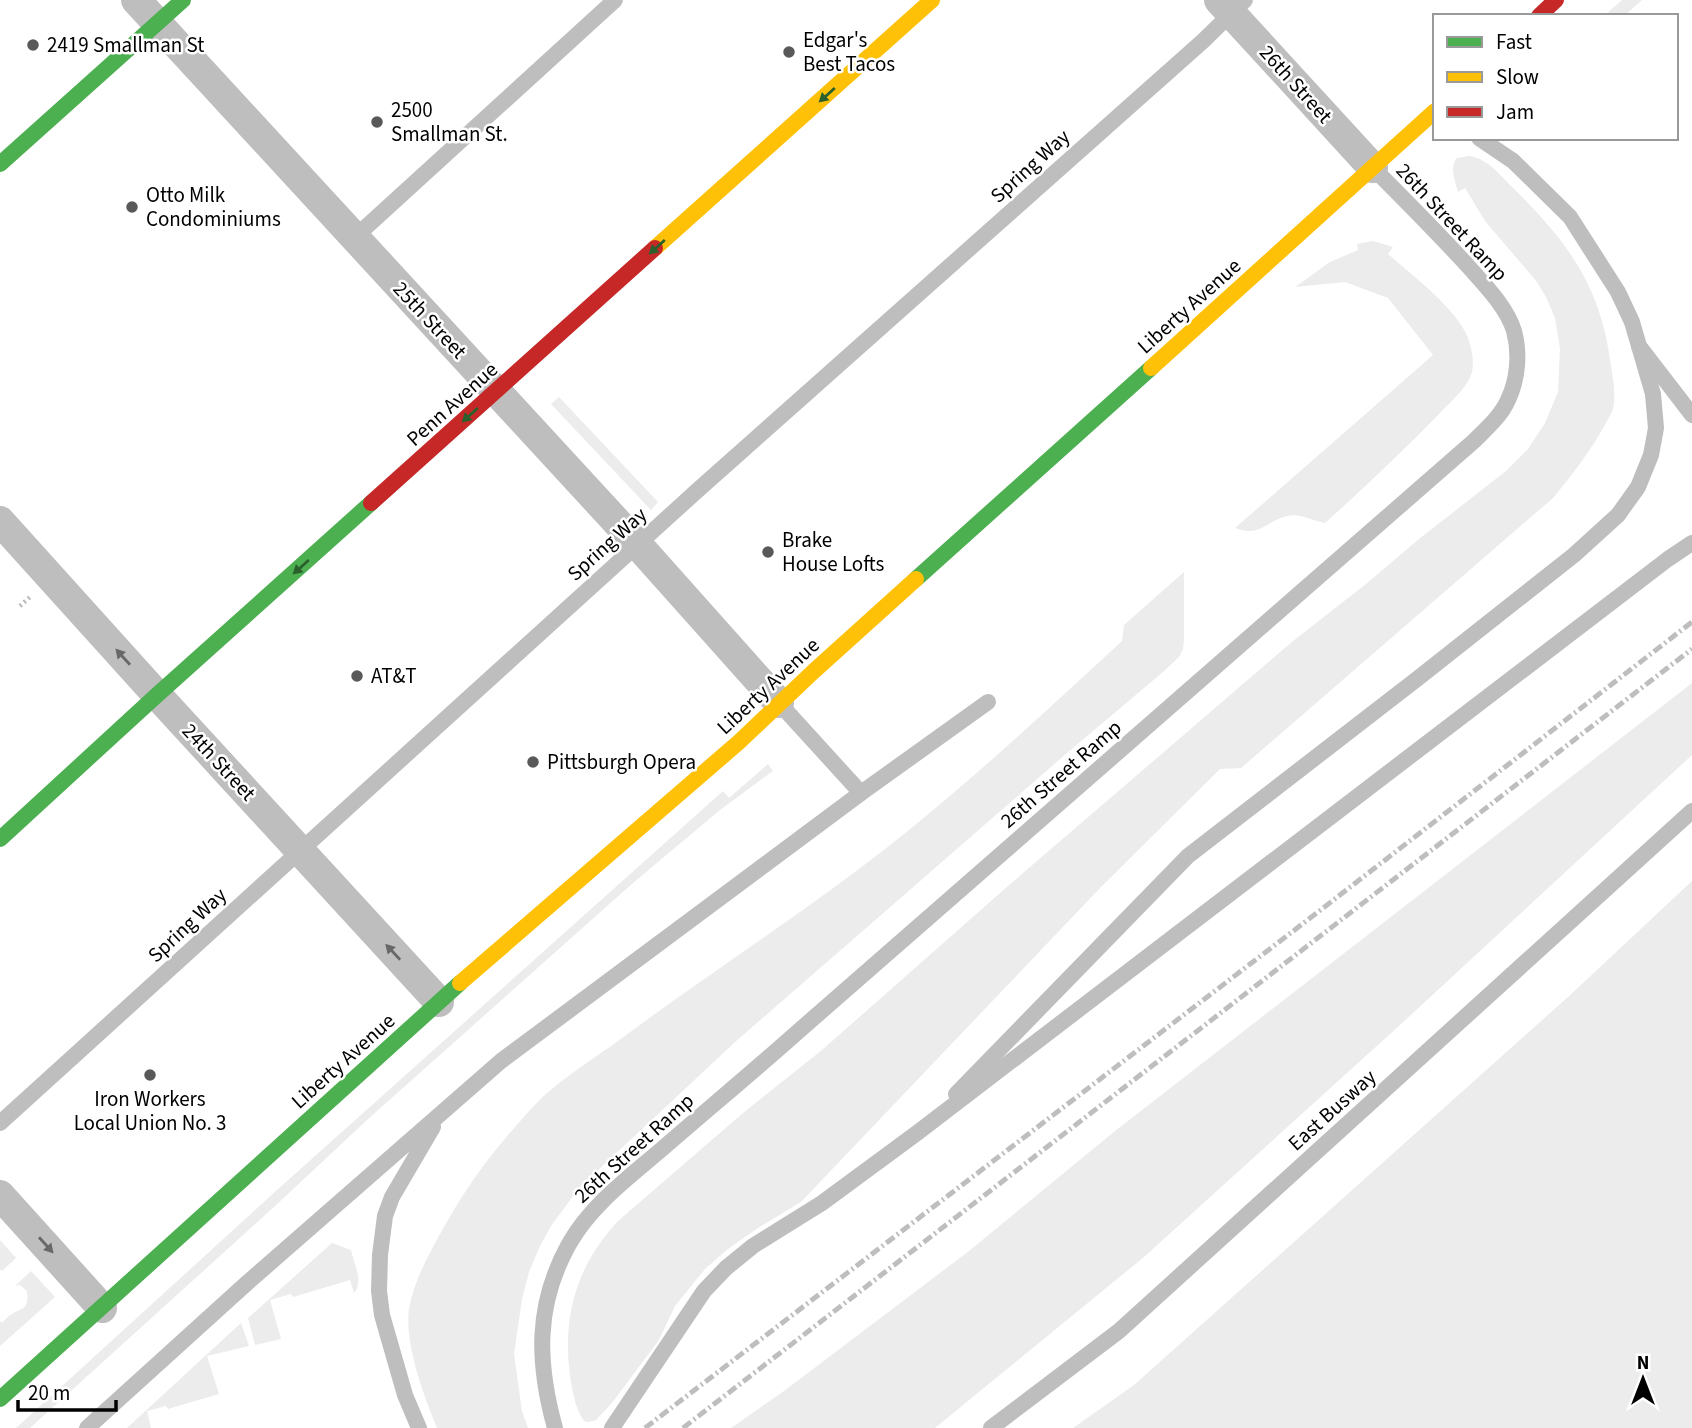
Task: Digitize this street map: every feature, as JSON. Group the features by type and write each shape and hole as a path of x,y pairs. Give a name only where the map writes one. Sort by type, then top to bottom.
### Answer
{"main road":[{"path":"0,164 183,0"},
{"name":"Penn Avenue","path":"0,839 932,0"},
{"path":"1541,14 1556,0"},
{"name":"Liberty Avenue","path":"0,1399 439,1002 739,742 1433,113"}],"street":[{"name":"25th Street","path":"136,0 638,545 779,704"},
{"name":"26th Street","path":"1232,4 1373,168"},
{"name":"24th Street","path":"0,521 439,1002"},
{"path":"0,1195 102,1308"}],"lane":[{"path":"354,237 615,0"},
{"name":"Spring Way","path":"0,1123 638,545 1203,41 1232,4"},
{"path":"917,1133 1188,856 1574,555 1618,515 1639,487 1651,456 1656,428 1653,394 1632,322 1618,292 1570,217 1513,161 1482,140"},
{"name":"26th Street Ramp","path":"555,1428 544,1378 542,1326 545,1308 552,1283 569,1244 599,1205 1474,441 1502,411 1509,399 1517,371 1513,329 1491,292 1434,229 1373,168"},
{"path":"1639,346 1692,415"},
{"path":"612,1428 704,1291 726,1268 753,1247 822,1203 917,1133 1692,543"},
{"path":"87,1428 257,1274 500,1061 988,702"},
{"path":"779,704 861,793"},
{"name":"East Busway","path":"991,1428 1119,1331 1692,811"},
{"path":"419,1428 405,1395 382,1315 379,1291 380,1255 384,1216 392,1197 442,1113"}],"shaded area":[{"path":"1622,0 1642,0 1626,14 1606,14"},
{"path":"1469,156 1482,160 1493,168 1550,227 1579,267 1599,312 1612,371 1614,404 1606,423 1581,462 1553,498 1241,768 1220,769 1101,887 801,1202 758,1228 705,1269 675,1306 659,1340 612,1403 596,1420 584,1421 576,1405 570,1375 568,1332 571,1312 576,1292 592,1255 618,1221 743,1113 822,1050 1293,641 1506,471 1528,449 1545,423 1558,392 1560,349 1555,318 1537,282 1485,221 1465,188 1458,192 1453,166 1457,158"},
{"path":"1373,241 1393,247 1388,254 1433,293 1462,327 1471,347 1472,371 1468,380 1458,395 1413,440 1325,523 1292,515 1257,530 1244,531 1235,528 1433,355 1388,298 1345,282 1295,287 1330,262 1358,250 1357,244"},
{"path":"559,397 658,502 651,510 551,404"},
{"path":"1184,572 1184,639 1179,657 734,1043 579,1188 540,1246 522,1299 514,1354 522,1411 528,1428 437,1428 412,1353 408,1322 411,1298 423,1266 452,1212 480,1170 512,1131 540,1100 563,1080 826,894 925,817 992,760 1122,641 1124,625"},
{"path":"1692,683 1692,755 1144,1257 935,1428 731,1428 969,1251 1115,1131"},
{"path":"768,764 773,771 720,810 633,883 367,1120 30,1428 16,1428 277,1190 723,791 729,798"},
{"path":"1692,881 1692,1428 1073,1428 1134,1385 1568,997"},
{"path":"0,1240 16,1258 2,1271 0,1269"},
{"path":"332,1243 351,1250 358,1278 354,1293 350,1280 293,1297 291,1294 270,1300 281,1339 255,1345 248,1318"},
{"path":"31,1271 55,1297 0,1346 0,1321 2,1323 26,1304 27,1291 20,1285 15,1286"},
{"path":"241,1323 249,1346 207,1356 219,1394 168,1409 166,1406 147,1411 151,1428 127,1428"}],"railway":[{"path":"645,1428 1692,622"},
{"path":"683,1428 1692,649"}],"traffic: fast":[{"path":"0,164 183,0"},
{"path":"916,579 1151,368"},
{"path":"0,839 371,503"},
{"path":"0,1399 460,983"}],"traffic: slow":[{"path":"655,248 932,0"},
{"path":"1151,368 1433,113"},
{"path":"460,983 739,742 916,579"}],"traffic: jam":[{"path":"1541,14 1556,0"},
{"path":"371,503 655,248"}],"place":[{"name":"2419 Smallman St","path":"33,45"},
{"name":"Edgar's Best Tacos","path":"789,52"},
{"name":"2500 Smallman St.","path":"377,122"},
{"name":"Otto Milk Condominiums","path":"132,207"},
{"name":"Brake House Lofts","path":"768,552"},
{"name":"AT&T","path":"357,676"},
{"name":"Pittsburgh Opera","path":"533,762"},
{"name":"Iron Workers Local Union No. 3","path":"150,1075"}]}
